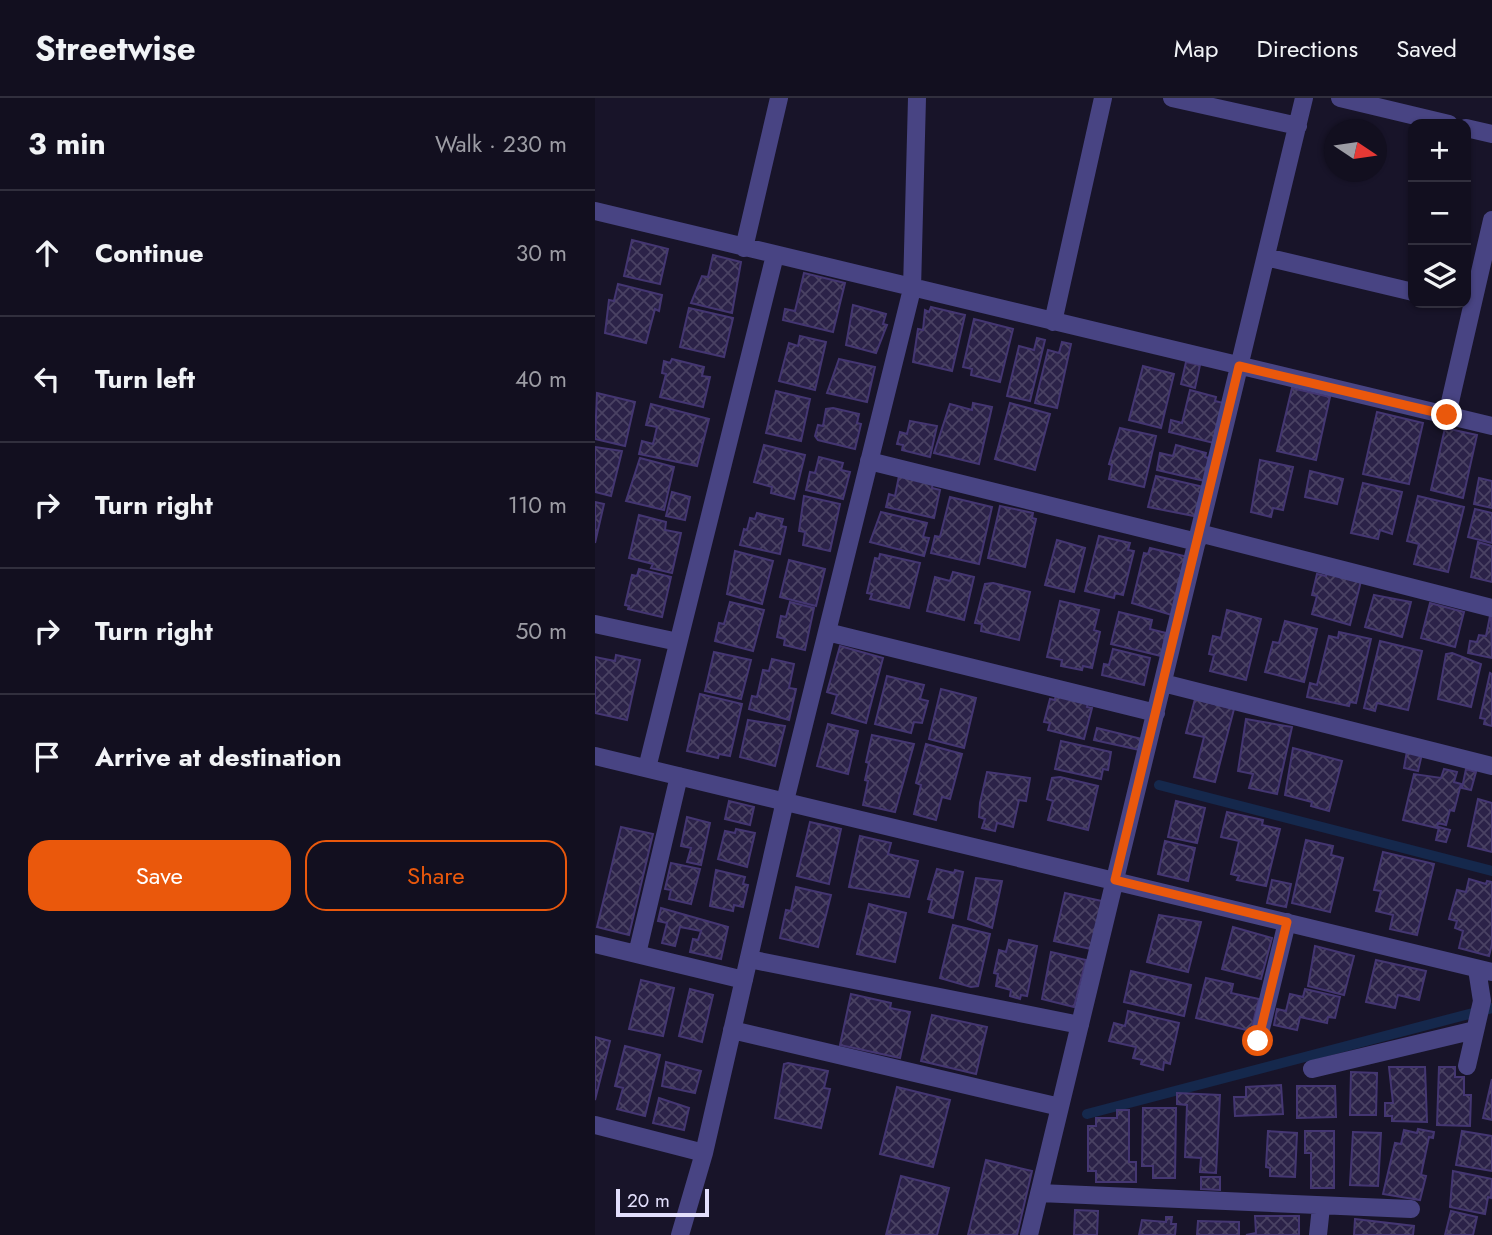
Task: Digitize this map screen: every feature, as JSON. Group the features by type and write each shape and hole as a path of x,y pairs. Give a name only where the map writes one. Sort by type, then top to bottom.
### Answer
{"street":[{"path":"744,248 779,98"},
{"path":"680,1235 704,1153 785,802 912,289 918,98"},
{"path":"1053,322 1103,98"},
{"path":"1172,98 1298,126"},
{"path":"1029,1235 1304,98"},
{"path":"1340,98 1428,119"},
{"path":"1471,129 1492,134"},
{"path":"595,211 1492,426"},
{"path":"1471,291 1492,220"},
{"path":"647,768 775,255"},
{"path":"1266,257 1408,291"},
{"path":"1447,415 1466,308"},
{"path":"869,461 1492,608"},
{"path":"595,624 678,642"},
{"path":"827,632 1156,713"},
{"path":"1163,682 1492,766"},
{"path":"595,756 1485,970 1482,1001 1467,1066"},
{"path":"637,954 679,776"},
{"path":"1258,1041 1287,922"},
{"path":"595,944 744,980"},
{"path":"749,959 1080,1026"},
{"path":"732,1030 1060,1107"},
{"path":"1312,1069 1475,1030"},
{"path":"595,1125 704,1153"},
{"path":"1039,1193 1411,1209"},
{"path":"1318,1235 1321,1207"}],"building":[{"path":"632,240 668,249 660,284 624,276"},
{"path":"713,255 741,262 732,313 691,303 702,276 708,277"},
{"path":"804,273 845,283 833,332 783,320 785,309 795,311"},
{"path":"618,284 662,295 659,311 655,309 646,343 605,333 609,300 614,301"},
{"path":"853,305 886,314 883,324 887,325 876,353 846,345"},
{"path":"931,307 965,315 952,371 913,362 918,329 923,330 925,310 929,312"},
{"path":"689,308 733,318 724,357 680,347"},
{"path":"974,319 1013,329 1000,382 971,375 972,369 963,367"},
{"path":"800,336 826,342 815,390 779,381 789,343 798,346"},
{"path":"1037,338 1045,340 1030,401 1007,396 1019,346 1034,350"},
{"path":"1062,342 1071,344 1057,408 1035,403 1048,350 1059,353"},
{"path":"672,359 704,367 702,376 710,377 703,407 660,397 666,374 662,373 664,361 670,363"},
{"path":"839,359 875,367 867,402 827,393"},
{"path":"1186,362 1200,365 1195,388 1181,384"},
{"path":"1143,366 1174,374 1161,428 1129,420"},
{"path":"1292,388 1330,397 1316,460 1277,451"},
{"path":"1190,390 1216,397 1215,401 1227,404 1218,444 1169,432 1171,420 1182,423"},
{"path":"776,391 810,399 801,441 766,433"},
{"path":"597,393 635,402 625,446 595,439"},
{"path":"973,403 992,407 979,464 934,453 950,404 972,410"},
{"path":"1010,403 1050,414 1035,470 995,459"},
{"path":"651,404 709,419 697,466 639,454 642,441 653,444 657,427 646,425"},
{"path":"826,409 859,414 857,423 861,424 855,449 818,440 815,436 818,425 823,426"},
{"path":"1377,412 1423,423 1409,484 1363,474"},
{"path":"910,421 937,426 930,457 902,450 903,445 897,444 900,432 907,434"},
{"path":"1120,428 1156,436 1144,487 1109,479 1112,465 1109,464"},
{"path":"1445,428 1477,435 1463,498 1431,490"},
{"path":"764,445 805,455 794,499 771,493 772,487 754,482"},
{"path":"1176,445 1206,453 1205,457 1214,459 1209,482 1157,470 1160,453 1173,456"},
{"path":"595,447 622,451 611,496 595,492"},
{"path":"819,457 843,463 841,470 850,472 843,499 806,490 810,472 815,473"},
{"path":"640,458 674,467 664,510 626,501"},
{"path":"1260,460 1293,467 1283,510 1273,508 1271,517 1251,512"},
{"path":"1310,471 1343,479 1337,504 1305,497"},
{"path":"899,476 933,482 932,488 940,490 934,518 886,507 889,494 895,496"},
{"path":"1156,476 1208,488 1199,517 1148,507"},
{"path":"1479,478 1492,481 1492,508 1474,504"},
{"path":"1363,483 1402,492 1392,534 1380,530 1378,539 1351,533"},
{"path":"672,492 690,497 685,520 666,516"},
{"path":"804,496 840,504 830,551 803,545 805,532 799,531"},
{"path":"1418,496 1464,507 1448,572 1414,564 1419,544 1407,541"},
{"path":"950,497 992,507 979,564 931,553 935,536 940,537"},
{"path":"595,502 604,504 595,543"},
{"path":"1000,506 1033,513 1032,518 1036,519 1025,567 988,558"},
{"path":"1475,509 1492,513 1492,543 1468,537"},
{"path":"881,512 927,523 923,537 929,538 924,556 870,542"},
{"path":"757,513 783,519 781,526 786,527 780,554 740,545 744,529 747,530 750,518 755,519"},
{"path":"639,515 666,522 665,530 681,533 672,573 651,568 653,564 629,558"},
{"path":"1099,536 1130,543 1128,550 1134,551 1123,595 1115,593 1114,598 1085,591"},
{"path":"1057,540 1085,548 1074,592 1045,585"},
{"path":"1478,542 1492,546 1492,582 1471,577"},
{"path":"1150,548 1188,557 1175,616 1132,603 1144,553 1148,554"},
{"path":"735,551 773,561 762,604 727,594"},
{"path":"880,554 920,563 909,608 870,599 872,594 867,593 875,558 879,559"},
{"path":"789,560 825,569 816,606 780,597"},
{"path":"639,569 671,577 662,617 628,609 629,606 625,605 632,575 637,576"},
{"path":"953,572 974,577 964,620 927,611 935,577 950,581"},
{"path":"1327,572 1361,581 1350,625 1312,614 1317,596 1312,595 1317,574 1326,576"},
{"path":"993,583 1030,592 1019,640 981,631 982,624 975,623 985,584"},
{"path":"1374,595 1411,602 1402,637 1365,627"},
{"path":"1060,601 1099,610 1094,630 1100,632 1092,668 1083,666 1082,670 1061,666 1062,660 1047,657"},
{"path":"730,602 764,610 753,651 715,641 719,623 724,624"},
{"path":"790,602 814,608 805,650 784,645 785,639 777,637 781,616 786,617"},
{"path":"1430,603 1464,612 1455,647 1421,638"},
{"path":"1227,610 1261,619 1246,680 1210,671 1214,655 1209,654 1213,636 1221,638"},
{"path":"1491,611 1492,658 1468,653 1470,641 1477,642 1479,635 1486,636"},
{"path":"1119,612 1152,620 1150,629 1166,633 1161,656 1111,644"},
{"path":"1285,621 1317,629 1304,682 1265,672 1273,642 1279,643"},
{"path":"1339,632 1371,639 1356,703 1350,702 1349,706 1307,697 1310,683 1317,685 1329,636 1338,638"},
{"path":"1380,641 1422,651 1408,710 1377,703 1375,711 1364,708"},
{"path":"840,646 883,658 866,723 832,713 837,695 827,692"},
{"path":"1113,649 1150,658 1144,685 1102,675 1104,664 1109,665"},
{"path":"714,652 751,660 741,699 705,691"},
{"path":"1452,653 1481,664 1471,707 1438,699 1446,654"},
{"path":"616,655 640,660 627,720 595,713 595,657 615,661"},
{"path":"772,659 794,664 789,688 796,689 789,720 749,709 752,696 757,697 763,670 769,671"},
{"path":"1490,673 1492,726 1484,724 1485,719 1480,718"},
{"path":"887,676 924,685 920,699 928,701 922,723 914,722 911,733 875,724"},
{"path":"941,689 976,698 964,748 929,739"},
{"path":"700,694 742,704 730,756 719,754 718,758 687,751"},
{"path":"1056,694 1088,702 1087,707 1092,708 1084,739 1048,730 1050,723 1044,722 1050,699 1055,700"},
{"path":"1195,699 1234,709 1215,782 1194,777 1204,737 1186,733"},
{"path":"1246,719 1292,727 1277,794 1249,788 1253,774 1238,771"},
{"path":"748,720 785,726 775,766 740,757"},
{"path":"828,724 858,731 848,774 817,766"},
{"path":"1097,728 1146,740 1144,751 1094,740"},
{"path":"872,735 914,744 895,812 863,805 868,781 865,780 869,763 866,762"},
{"path":"1061,741 1111,752 1108,770 1103,769 1101,779 1055,769"},
{"path":"926,744 962,754 950,799 942,797 936,820 914,814 921,785 916,783"},
{"path":"1293,748 1342,761 1329,811 1311,806 1312,802 1285,795"},
{"path":"1407,751 1422,754 1418,771 1404,768"},
{"path":"1444,769 1457,772 1454,782 1461,784 1454,811 1450,810 1446,825 1438,823 1437,828 1403,820 1414,774 1441,778"},
{"path":"1466,769 1476,772 1471,790 1462,788"},
{"path":"987,772 1030,778 1026,801 1019,800 1013,827 997,823 995,831 982,828 985,819 979,817 980,803"},
{"path":"1060,777 1098,786 1088,830 1048,820 1053,801 1047,799 1052,778"},
{"path":"1478,799 1492,803 1492,852 1468,846"},
{"path":"729,801 754,807 750,825 725,819"},
{"path":"1176,801 1205,808 1197,843 1168,837"},
{"path":"1227,812 1263,820 1262,825 1280,829 1266,886 1237,880 1239,876 1231,874 1239,841 1221,837"},
{"path":"687,817 710,823 701,865 687,862 691,848 681,846"},
{"path":"810,822 841,829 829,884 797,876"},
{"path":"621,827 653,834 629,935 597,927"},
{"path":"1439,827 1450,830 1446,842 1436,840"},
{"path":"736,829 755,833 747,867 718,859 725,831 735,833"},
{"path":"860,836 891,843 888,854 918,861 909,897 849,887"},
{"path":"1306,840 1333,846 1331,855 1343,858 1330,912 1292,903"},
{"path":"1165,841 1195,848 1188,881 1158,874"},
{"path":"1383,852 1434,864 1417,935 1390,929 1393,915 1376,911 1381,891 1374,890"},
{"path":"671,863 700,869 691,904 669,899 671,890 665,889"},
{"path":"937,869 963,872 953,918 929,912 932,900 928,899"},
{"path":"716,870 745,877 743,884 748,885 743,907 734,905 733,911 710,906"},
{"path":"976,878 1002,881 992,928 968,919"},
{"path":"1469,879 1486,884 1487,881 1492,882 1492,944 1489,956 1459,948 1463,931 1455,928 1457,921 1449,919 1457,890 1466,892"},
{"path":"1272,880 1291,884 1286,907 1267,903"},
{"path":"796,887 831,895 818,947 780,938 786,910 791,911"},
{"path":"1065,893 1102,901 1091,949 1054,941"},
{"path":"869,904 906,913 895,962 857,954"},
{"path":"661,908 728,927 721,959 690,952 693,939 698,940 701,931 680,927 675,946 662,943 667,923 658,921"},
{"path":"1159,915 1201,922 1188,972 1147,962"},
{"path":"953,925 990,934 978,986 971,987 940,978"},
{"path":"1233,927 1272,938 1261,979 1222,969"},
{"path":"1009,940 1037,946 1027,996 1021,995 1020,999 1010,996 1011,990 996,986 998,974 994,973 999,950 1006,952"},
{"path":"1315,946 1354,956 1344,995 1308,986"},
{"path":"1051,952 1086,960 1074,1007 1042,999"},
{"path":"1376,960 1426,971 1419,1000 1398,995 1395,1008 1366,1002"},
{"path":"1131,971 1191,985 1184,1016 1124,1002"},
{"path":"1206,978 1233,984 1231,993 1259,999 1251,1031 1196,1018"},
{"path":"641,980 674,988 663,1036 629,1029"},
{"path":"690,989 713,995 702,1042 679,1036"},
{"path":"1305,989 1340,997 1335,1018 1328,1017 1327,1023 1300,1017 1297,1030 1274,1025 1277,1009 1286,1011 1290,994 1303,997"},
{"path":"851,994 891,1003 890,1008 910,1012 900,1058 840,1045"},
{"path":"1128,1011 1179,1023 1170,1064 1164,1062 1163,1070 1141,1064 1142,1060 1133,1058 1136,1047 1109,1041 1114,1023 1125,1026"},
{"path":"932,1015 987,1027 976,1074 921,1061"},
{"path":"595,1037 610,1041 595,1100"},
{"path":"625,1046 660,1055 645,1116 617,1109 623,1088 615,1086"},
{"path":"666,1062 701,1071 695,1093 662,1086"},
{"path":"784,1064 828,1071 824,1088 830,1089 821,1128 775,1118"},
{"path":"1389,1067 1425,1067 1427,1122 1392,1121 1392,1116 1385,1116 1385,1103 1393,1103"},
{"path":"1439,1067 1455,1067 1455,1077 1464,1077 1464,1095 1471,1095 1470,1126 1437,1125"},
{"path":"1351,1072 1377,1073 1376,1115 1350,1115"},
{"path":"1492,1079 1492,1120 1483,1118"},
{"path":"1281,1085 1283,1114 1235,1116 1234,1097 1246,1097 1246,1087"},
{"path":"1297,1086 1335,1086 1336,1117 1297,1118"},
{"path":"897,1087 950,1100 933,1167 880,1154"},
{"path":"1177,1093 1220,1095 1216,1173 1200,1172 1201,1158 1185,1157 1187,1105 1177,1104"},
{"path":"659,1098 689,1108 684,1130 653,1123"},
{"path":"1143,1108 1176,1108 1175,1178 1153,1178 1153,1166 1142,1166"},
{"path":"1117,1110 1129,1110 1129,1162 1136,1162 1136,1182 1096,1182 1096,1171 1088,1171 1088,1126 1096,1126 1096,1118 1117,1118"},
{"path":"1418,1129 1434,1132 1433,1138 1429,1137 1421,1175 1426,1176 1420,1200 1383,1194 1395,1143 1401,1144 1404,1130 1417,1133"},
{"path":"1268,1131 1297,1133 1295,1177 1270,1176 1270,1168 1266,1167"},
{"path":"1305,1131 1334,1131 1334,1188 1311,1188 1311,1153 1305,1153"},
{"path":"1462,1131 1492,1136 1492,1171 1456,1165"},
{"path":"1353,1132 1381,1133 1378,1186 1350,1185"},
{"path":"986,1160 1032,1171 1017,1235 968,1235"},
{"path":"1453,1171 1492,1179 1491,1198 1488,1197 1485,1214 1450,1207"},
{"path":"901,1176 949,1188 937,1235 886,1235"},
{"path":"1201,1177 1220,1177 1220,1190 1201,1189"},
{"path":"1075,1210 1098,1211 1097,1235 1074,1235"},
{"path":"1451,1211 1477,1217 1473,1235 1445,1235"},
{"path":"1255,1216 1299,1216 1299,1235 1246,1235 1256,1233"},
{"path":"1166,1217 1172,1217 1171,1224 1176,1224 1175,1235 1139,1235 1142,1220 1166,1222"},
{"path":"1355,1219 1414,1226 1413,1235 1354,1235"},
{"path":"1198,1221 1239,1222 1239,1235 1197,1235"}],"waterway":[{"path":"1159,785 1492,871"},
{"path":"1087,1114 1492,1008"}],"route":[{"path":"1258,1041 1287,922 1115,880 1239,366 1447,415"}]}
